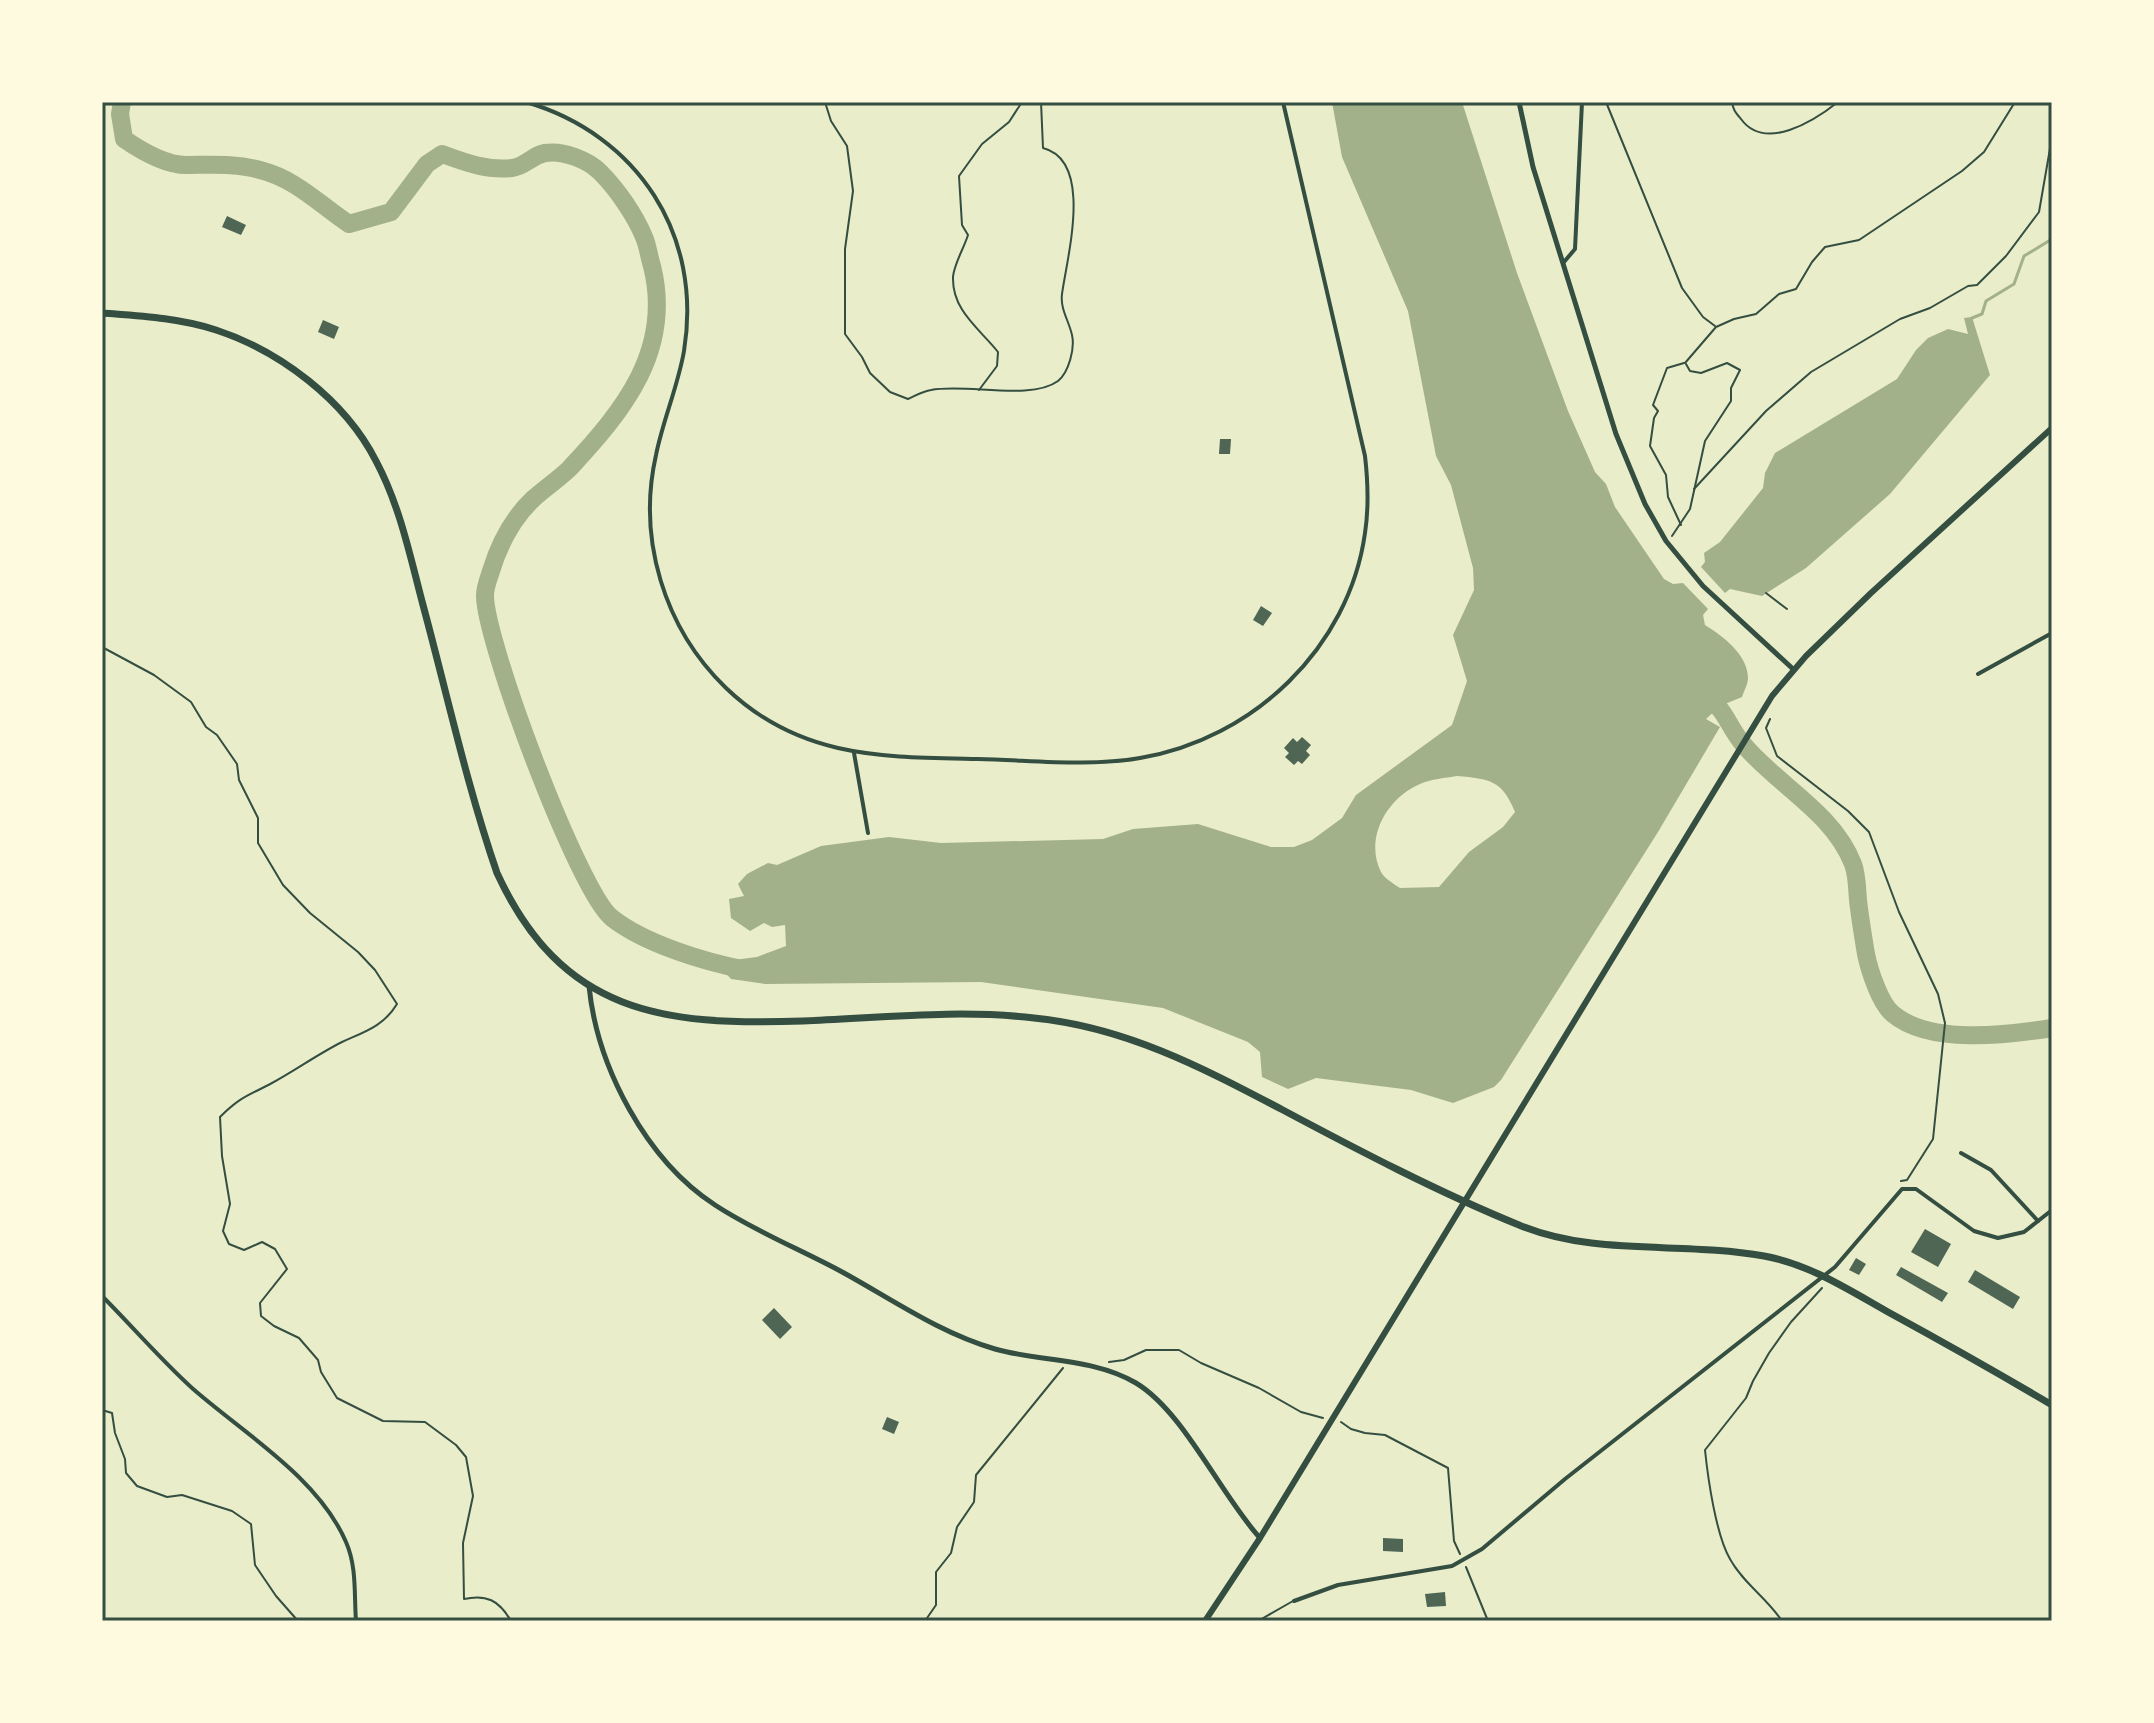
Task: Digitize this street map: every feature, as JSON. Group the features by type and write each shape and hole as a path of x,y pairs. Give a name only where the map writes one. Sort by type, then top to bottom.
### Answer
{"main road":[{"path":"102,313 197,325 236,337 300,374 318,389 360,436 376,460 399,517 497,873 533,935 555,959 589,986 634,1007 695,1021 1003,1015 1111,1032 1184,1059 1522,1227 1574,1241 1756,1254 1827,1278 2052,1405"},
{"path":"1205,1621 1260,1538 1765,707 1793,669 1871,593 2052,428"}],"street":[{"path":"526,102 574,121 616,149 653,192 677,243 687,287 686,333 679,374 655,458 650,498 651,533 666,599 680,628 708,669 751,709 799,736 854,753 896,758 1092,762 1153,756 1213,736 1250,715 1289,682 1328,632 1347,594 1361,555 1367,509 1365,456 1283,102"},
{"path":"1519,102 1533,167 1627,466 1666,541 1710,593 1793,669"},
{"path":"1564,262 1575,249 1582,102"},
{"path":"1978,674 2052,633"},
{"path":"854,753 868,833"},
{"path":"589,986 597,1028 613,1073 630,1107 658,1150 688,1185 741,1221 839,1270 942,1328 994,1349 1112,1373 1148,1391 1166,1409 1260,1538"},
{"path":"1961,1153 1991,1170 2038,1221"},
{"path":"1294,1601 1338,1585 1439,1569 1464,1561 1482,1549 1565,1479 1827,1278 1902,1189 1916,1189 1924,1193 1955,1219 1989,1237 2017,1235 2052,1210"},
{"path":"102,1296 189,1385 282,1462 335,1521 352,1560 356,1621"}],"lane":[{"path":"1732,102 1747,127 1767,134 1788,130 1817,118 1838,102"},
{"path":"1258,1621 1294,1601"}],"path":[{"path":"825,102 831,121 847,146 853,191 845,249 845,334 870,373 890,392 908,399 929,390 1045,388 1061,379 1072,352 1072,335 1065,320 1061,296 1067,273 1073,217 1071,181 1062,159 1043,148 1041,102"},
{"path":"979,390 997,366 998,352 958,304 953,276 968,235 962,225 959,176 982,144 1009,122 1022,102"},
{"path":"1606,102 1682,288 1703,317 1716,327"},
{"path":"1681,525 1668,497 1666,475 1650,446 1658,411 1653,405 1667,368 1685,363 1716,327 1756,314 1779,294 1796,289 1825,247 1859,240 1962,171 1984,152 2015,102"},
{"path":"1694,489 1766,411 1811,372 1900,319 1930,308 1968,286 1977,285 2006,256 2039,212 2052,136 2050,102"},
{"path":"1666,541 1690,509 1705,441 1731,401 1731,388 1740,370 1727,363 1701,373 1690,371 1685,363"},
{"path":"1766,593 1787,609"},
{"path":"102,647 154,675 191,702 206,727 217,735 237,764 239,780 258,818 258,843 283,885 310,913 358,952 375,970 397,1004 389,1018 380,1024 269,1085 251,1091 220,1117 222,1156 230,1204 223,1231 229,1244 244,1250 262,1242 275,1249 287,1269 260,1303 261,1316 299,1338 318,1360 321,1372 337,1398 383,1421 425,1422 456,1445 466,1457 473,1496 463,1543 464,1599 479,1596 494,1600 511,1621"},
{"path":"1765,707 1770,719 1766,728 1777,756 1848,811 1869,832 1899,912 1938,994 1945,1023 1933,1139 1907,1180 1901,1181"},
{"path":"1782,1621 1728,1558 1708,1482 1705,1450 1746,1398 1758,1371 1791,1322 1827,1278"},
{"path":"1110,1362 1124,1360 1146,1350 1179,1350 1301,1412 1327,1419"},
{"path":"925,1621 936,1605 936,1572 951,1553 957,1527 974,1502 976,1475 1067,1363"},
{"path":"102,1410 112,1413 126,1473 137,1486 167,1497 182,1495 232,1511 251,1524 255,1565 298,1621"},
{"path":"1341,1421 1351,1429 1385,1435 1448,1468 1454,1541 1488,1621"}],"shaded area":[{"path":"1332,102 1462,102 1517,273 1568,411 1595,472 1606,484 1615,507 1664,579 1673,584 1683,583 1708,609 1703,615 1705,625 1733,647 1747,670 1748,680 1742,697 1720,706 1706,719 1720,727 1658,832 1501,1080 1494,1087 1453,1103 1411,1090 1316,1078 1288,1089 1262,1077 1260,1052 1248,1042 1163,1008 981,982 765,984 731,979 720,967 726,961 757,957 786,946 785,925 772,927 764,923 750,931 731,918 729,899 744,896 738,884 747,874 768,863 777,865 821,846 889,837 941,843 1103,839 1133,829 1198,824 1271,847 1294,847 1312,840 1342,818 1356,795 1452,725 1467,681 1453,635 1474,590 1473,568 1451,485 1436,456 1408,311 1342,157","holes":["1457,776 1494,783 1505,793 1515,812 1503,827 1469,852 1439,887 1400,888 1384,876 1376,859 1375,846 1382,820 1408,790 1433,780"]},
{"path":"1972,317 1990,375 1890,494 1806,568 1762,596 1730,589 1725,593 1701,567 1705,562 1704,553 1720,542 1763,488 1765,473 1775,453 1897,379 1928,338 1948,329 1968,334 1964,318"}],"building":[{"path":"227,216 246,225 241,235 222,227"},
{"path":"323,320 339,327 334,339 318,332"},
{"path":"1220,439 1231,439 1230,454 1219,454"},
{"path":"1261,606 1272,613 1263,626 1253,620"},
{"path":"1302,737 1311,745 1306,751 1310,755 1302,764 1298,761 1294,765 1285,757 1289,753 1284,748 1293,738 1297,742"},
{"path":"1925,1229 1951,1244 1938,1267 1911,1252"},
{"path":"1856,1258 1866,1264 1859,1275 1849,1270"},
{"path":"1901,1267 1948,1293 1942,1302 1896,1275"},
{"path":"1975,1270 2020,1297 2013,1309 1968,1282"},
{"path":"774,1308 792,1327 780,1339 762,1320"},
{"path":"887,1417 899,1422 894,1434 882,1429"},
{"path":"1383,1538 1403,1539 1403,1552 1383,1551"},
{"path":"1445,1592 1446,1606 1427,1607 1425,1594"}],"waterway":[{"path":"122,102 120,114 124,139 145,152 178,164 242,166 273,174 296,186 349,224 391,212 427,164 442,154 476,165 503,169 516,167 545,153 567,155 595,168 619,194 647,244 652,266 657,296 656,325 650,352 639,377 609,424 570,468 526,506 508,532 494,561 486,589 489,620 536,764 578,863 597,899 612,918 641,936 694,957 746,970"},
{"path":"1972,318 1982,314 1986,301 2014,284 2024,256 2052,239"},
{"path":"1702,693 1722,711 1743,744 1818,814 1844,846 1855,872 1870,968 1880,995 1893,1014 1909,1024 1948,1034 1992,1035 2052,1028"}]}
